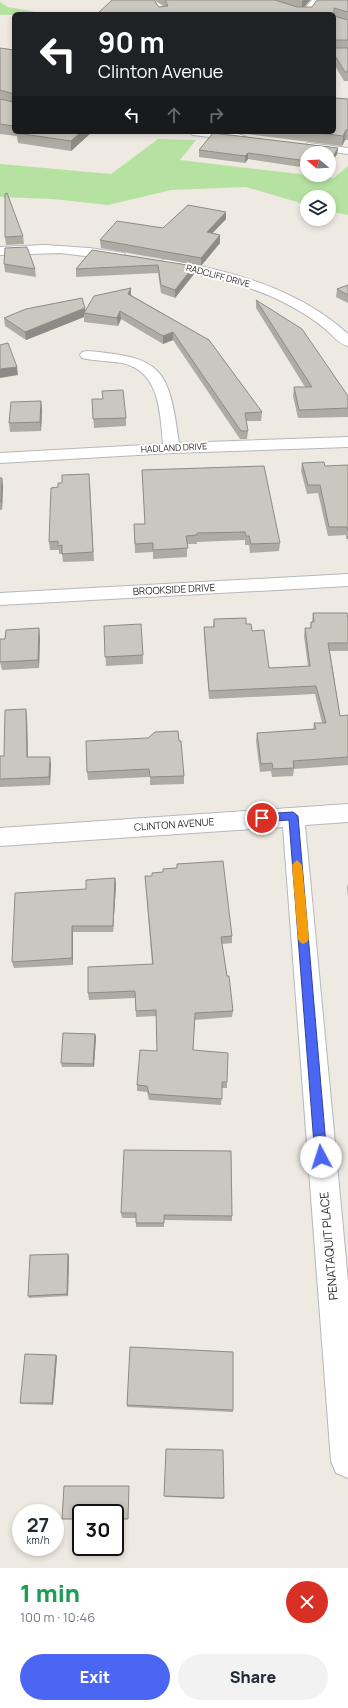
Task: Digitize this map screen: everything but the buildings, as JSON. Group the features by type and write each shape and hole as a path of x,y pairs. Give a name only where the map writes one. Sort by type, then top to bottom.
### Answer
{"street":[{"path":"146,0 160,7 162,12"},
{"path":"305,12 317,0"},
{"path":"208,134 255,140"},
{"path":"294,144 348,151"},
{"path":"0,251 27,248 73,248 133,258"},
{"name":"RADCLIFF DRIVE","path":"155,262 191,268 240,280 279,295 314,313 335,328 348,342"},
{"path":"87,355 127,361 142,366 152,372 166,407 172,448"},
{"name":"HADLAND DRIVE","path":"0,458 172,448 348,442"},
{"name":"BROOKSIDE DRIVE","path":"0,599 348,580"},
{"name":"CLINTON AVENUE","path":"0,837 348,813"},
{"name":"PENATAQUIT PLACE","path":"293,816 348,1461"}],"green space":[{"path":"0,2 8,7 36,12 12,12 12,15 0,15"},
{"path":"158,139 196,140 180,160 300,174 300,182 336,182 336,176 348,166 348,215 336,212 336,190 300,190 300,203 246,187 171,190 108,205 52,199 0,197 0,164 111,174"}],"slow traffic":[{"path":"297,865 303,939"}],"route":[{"path":"262,818 293,816 321,1157"}]}
